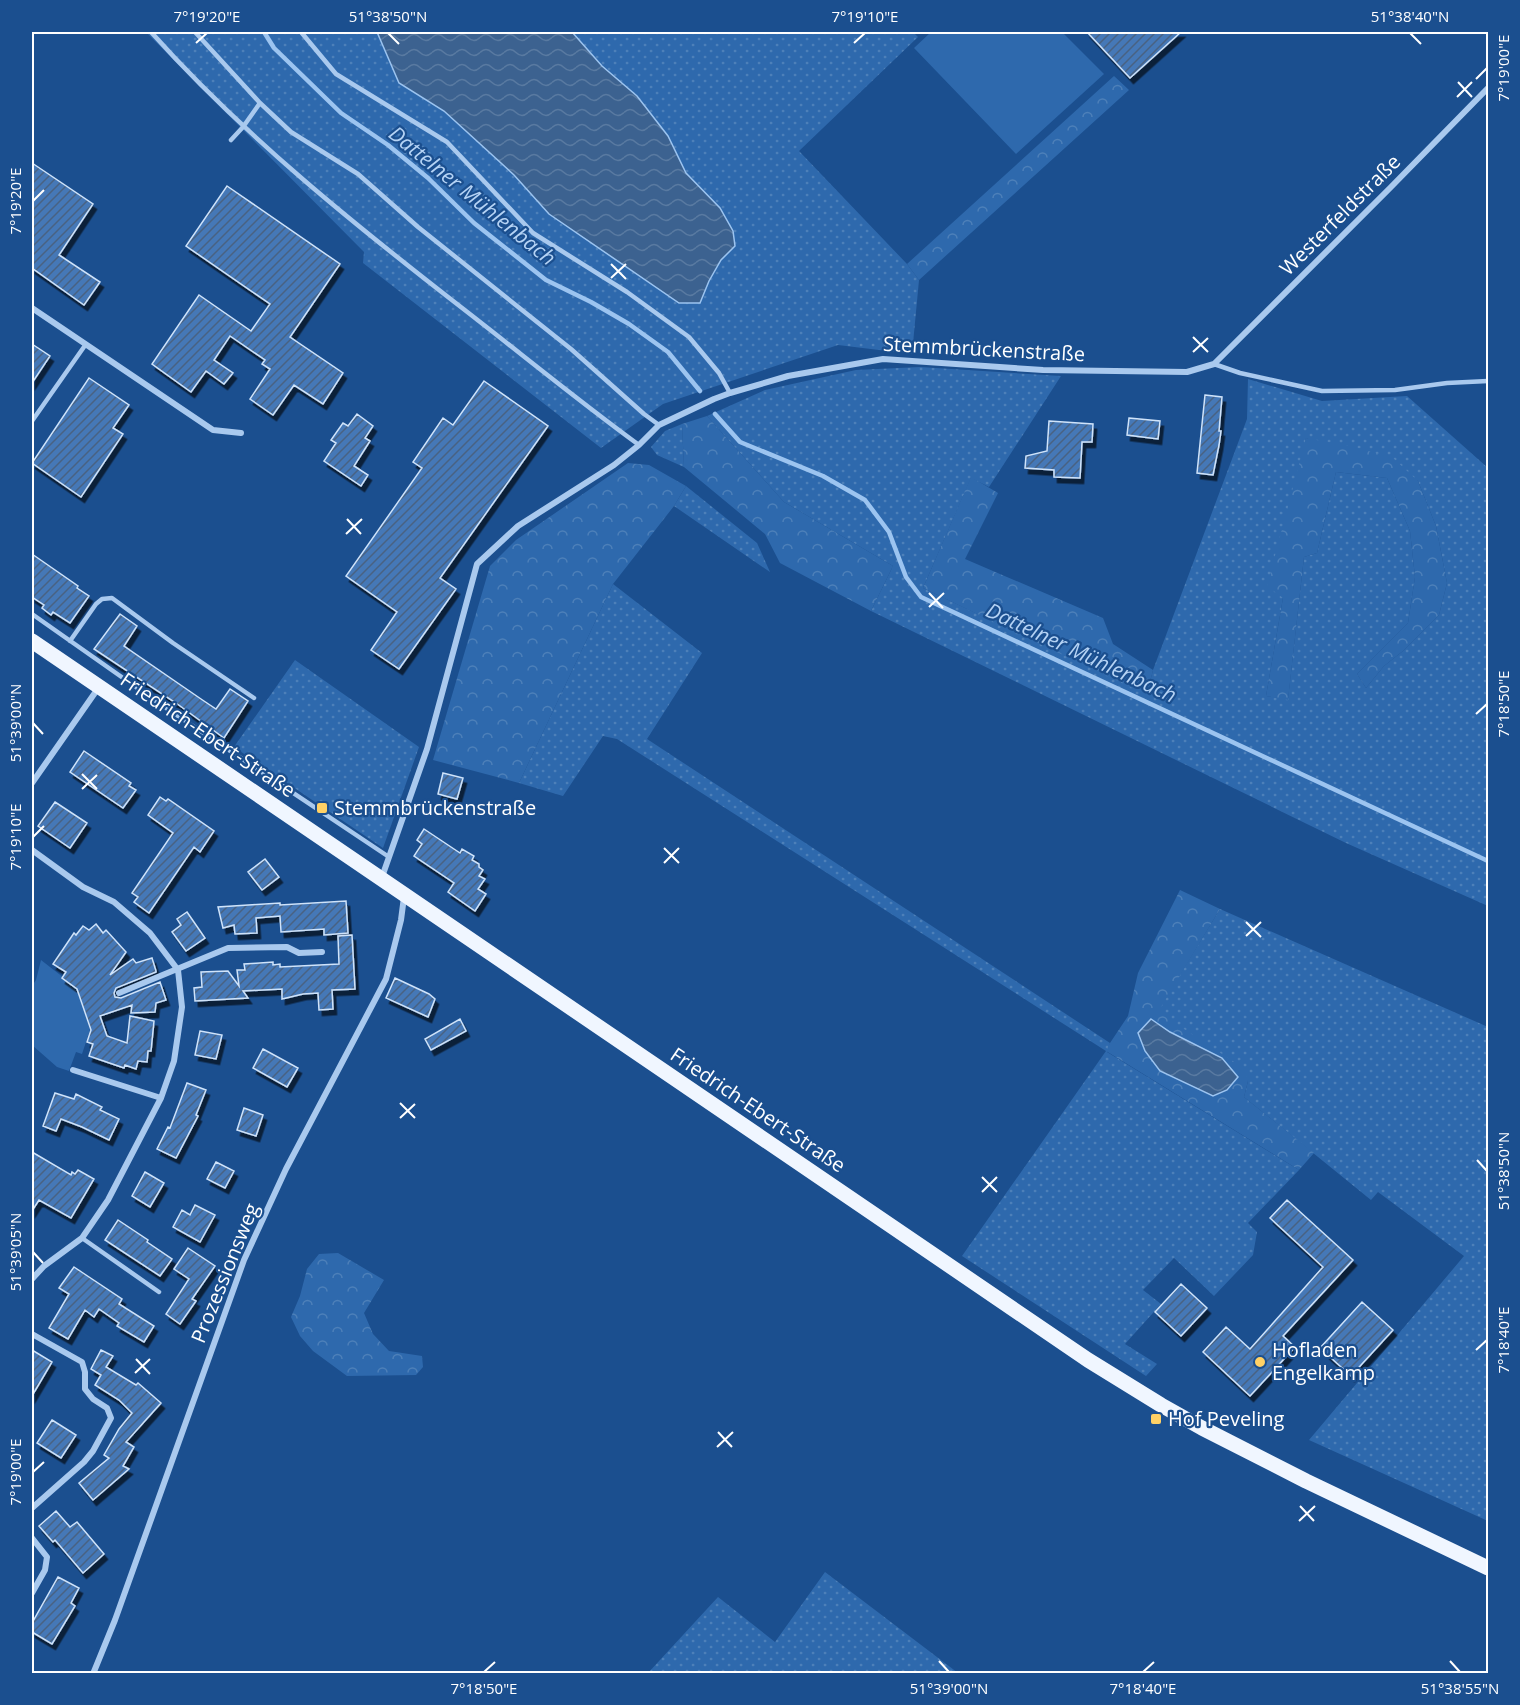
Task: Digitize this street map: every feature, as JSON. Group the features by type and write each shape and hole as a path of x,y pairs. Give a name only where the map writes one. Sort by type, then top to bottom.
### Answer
{"main road":[{"name":"Friedrich-Ebert-Straße","path":"32,641 1088,1360 1161,1406 1202,1428 1316,1486 1488,1568"}],"street":[{"name":"Westerfeldstraße","path":"1214,364 1488,87"},
{"path":"32,308 213,430 241,433"},
{"name":"Stemmbrückenstraße","path":"389,857 427,749 477,564 518,526 614,465 659,425 730,393 788,376 883,358 1043,370 1187,372 1214,364"},
{"path":"32,783 100,687"},
{"path":"32,769 38,773"},
{"path":"32,850 83,887 114,902 150,933 178,970 182,1007 174,1061 161,1098 108,1200 82,1238 44,1266 32,1279"},
{"path":"381,879 389,857"},
{"name":"Prozessionsweg","path":"93,1674 116,1620 244,1260 286,1169 386,979 405,894"},
{"path":"119,993 228,948 286,946 299,953 322,952"},
{"path":"73,1070 161,1098"},
{"path":"32,1334 82,1362 85,1372 85,1389 93,1399 107,1408 111,1418 93,1451 84,1462 32,1509"},
{"path":"32,1538 47,1557 45,1570 32,1593"}],"lane":[{"path":"151,32 185,70 243,127 394,256 639,445"},
{"path":"195,32 260,103 291,132 358,174 418,227 571,349 659,425"},
{"path":"302,32 336,74 447,141 533,233 627,292 689,338 719,373 730,393"},
{"path":"231,140 260,103"},
{"path":"32,421 86,344"},
{"path":"1214,364 1240,374 1322,390 1395,390 1447,383 1488,381"},
{"path":"70,641 96,604 102,599 112,598 254,698"},
{"path":"32,614 169,710 389,857"},
{"path":"82,1238 159,1292"}],"green space":[{"path":"146,32 913,32 918,37 799,151 907,264 919,280 912,354 838,345 663,404 601,448 363,263 364,252"},
{"path":"931,32 1062,32 1104,74 1016,154 914,48"},
{"path":"1114,76 1129,90 919,280 907,264"},
{"path":"920,367 1061,376 989,487 971,478 923,588 1147,694 1153,670 1247,419 1248,379 1322,401 1407,396 1488,468 1488,906 1346,843 871,611 893,566 784,502 707,416 765,390 856,370","holes":["1306,438 1418,481 1436,526 1447,583 1439,615 1403,651 1384,666 1366,688 1357,674 1408,623 1415,577 1410,531 1387,478 1336,472 1317,553 1304,557 1288,699 1266,696"]},
{"path":"707,416 784,502 893,566 871,611 780,563 765,534 684,467 682,424"},
{"path":"682,424 684,467 657,455 651,447 665,431"},
{"path":"1306,438 1354,447 1393,458 1418,481 1436,526 1447,583 1439,615 1403,651 1384,666 1366,688 1357,674 1408,623 1415,577 1410,531 1387,478 1336,472 1317,553 1304,557 1288,700 1266,696 1283,598 1267,586"},
{"path":"628,463 649,465 686,486 674,506 613,584 519,783 433,760 490,566 516,540"},
{"path":"971,477 998,493 965,559 1103,618 1113,644 1153,670 1147,695 923,588"},
{"path":"686,486 757,543 770,572 674,506"},
{"path":"613,584 702,653 647,739 1110,1043 1107,1052 1299,1170 1248,1223 1257,1232 1253,1255 1214,1296 1174,1258 1143,1290 1161,1304 1125,1344 1157,1364 1146,1376 962,1256 1106,1051 617,739 603,736 563,796 519,783"},
{"path":"295,660 419,747 383,848 234,747"},
{"path":"1180,890 1220,909 1158,1012 1245,1069 1248,1081 1244,1097 1314,1153 1299,1170 1106,1051 1128,1016 1138,973"},
{"path":"1220,909 1488,1027 1488,1521 1309,1440 1464,1256 1378,1192 1371,1200 1244,1097 1248,1081 1157,1012"},
{"path":"41,960 77,988 90,1030 82,1054 76,1052 69,1071 57,1067 32,1045 32,986 36,980"},
{"path":"338,1253 384,1280 364,1313 373,1334 389,1351 422,1356 423,1367 416,1375 347,1376 313,1351 300,1336 291,1317 300,1296 307,1269 319,1254"},
{"path":"825,1572 958,1673 648,1673 718,1597 775,1642"}],"water":[{"path":"377,32 572,32 602,66 637,96 668,136 686,173 720,208 733,231 735,246 721,260 700,303 679,303 549,214 514,175 444,111 399,83"},
{"path":"1151,1019 1170,1032 1222,1058 1238,1077 1227,1090 1213,1096 1160,1071 1145,1051 1138,1033"}],"building":[{"path":"1087,32 1181,32 1130,78"},
{"path":"32,163 93,204 59,255 100,282 84,305 32,268"},
{"path":"227,186 340,264 290,337 343,373 323,404 294,385 273,415 250,399 270,369 262,364 265,360 230,336 214,360 233,373 224,384 206,371 191,392 152,364 199,295 251,331 270,304 186,246"},
{"path":"32,344 50,356 32,383"},
{"path":"89,378 129,405 113,428 123,434 81,497 32,463"},
{"path":"484,381 548,426 440,578 456,589 399,669 371,650 397,612 346,576 422,468 413,462 443,418 453,425"},
{"path":"1205,395 1222,397 1219,431 1221,431 1213,475 1197,473"},
{"path":"357,414 373,426 365,438 370,441 354,466 368,475 361,486 324,461 336,443 331,440 343,423 348,426"},
{"path":"1129,418 1160,421 1158,439 1127,435"},
{"path":"1049,421 1093,424 1092,442 1082,442 1080,478 1054,477 1054,470 1025,468 1026,456 1047,451"},
{"path":"32,554 89,596 70,623 53,612 51,615 42,608 44,605 32,597"},
{"path":"120,614 137,626 124,646 201,699 216,709 230,689 248,701 224,738 94,649"},
{"path":"84,751 131,783 129,786 136,790 123,808 70,772"},
{"path":"443,773 463,778 457,799 438,794"},
{"path":"160,797 166,801 168,799 214,831 200,852 194,847 149,913 134,902 138,897 132,893 173,833 148,815"},
{"path":"55,802 87,823 70,848 38,826"},
{"path":"424,829 460,853 462,849 474,856 472,860 483,870 479,876 485,879 478,889 486,894 475,911 448,892 454,883 414,856 422,844 417,840"},
{"path":"265,859 279,877 262,890 248,872"},
{"path":"346,901 348,933 324,935 324,929 281,932 280,916 256,918 257,933 235,934 234,925 223,928 218,907 280,903 280,905"},
{"path":"187,912 205,938 186,951 172,932 181,925 177,919"},
{"path":"96,924 103,933 106,930 126,952 110,975 133,959 136,963 152,958 156,971 116,988 115,997 121,998 160,982 166,1000 156,1003 155,1012 131,1013 132,1005 100,1016 107,1036 127,1043 130,1016 154,1021 151,1051 148,1051 147,1062 138,1061 136,1069 125,1065 124,1068 89,1056 93,1044 87,1042 91,1030 77,989 62,978 66,972 53,964 74,933 76,935 83,926 89,930"},
{"path":"352,935 355,989 332,990 333,1009 319,1010 318,993 282,999 282,989 243,991 248,998 195,1001 194,988 202,987 201,972 228,971 239,986 237,970 245,970 244,964 273,962 273,965 280,964 280,967 339,964 338,936"},
{"path":"395,978 435,999 428,1017 386,998"},
{"path":"460,1019 466,1031 431,1050 425,1039"},
{"path":"200,1031 222,1035 216,1059 195,1055"},
{"path":"263,1049 298,1068 287,1087 253,1068"},
{"path":"187,1083 206,1090 196,1115 198,1116 176,1158 157,1149 168,1127 170,1128"},
{"path":"55,1093 74,1099 76,1094 102,1107 100,1110 119,1119 109,1140 61,1119 56,1131 43,1126"},
{"path":"244,1108 263,1115 256,1136 237,1130"},
{"path":"32,1152 71,1175 72,1172 75,1174 78,1170 94,1179 71,1218 39,1200 32,1211"},
{"path":"216,1162 234,1171 225,1188 207,1179"},
{"path":"145,1172 164,1183 150,1207 132,1196"},
{"path":"1287,1200 1353,1260 1283,1336 1295,1347 1250,1396 1203,1352 1226,1327 1250,1349 1323,1267 1270,1218"},
{"path":"195,1205 215,1215 200,1242 173,1227 182,1210 190,1215"},
{"path":"118,1220 172,1259 160,1276 105,1240"},
{"path":"188,1248 215,1266 192,1299 196,1301 180,1324 166,1314 189,1279 174,1269"},
{"path":"74,1267 122,1299 119,1304 154,1326 144,1342 117,1326 119,1323 99,1309 94,1317 85,1310 68,1339 49,1328 69,1294 59,1288"},
{"path":"1181,1284 1207,1308 1181,1336 1155,1312"},
{"path":"1362,1302 1393,1330 1351,1376 1320,1348"},
{"path":"32,1350 52,1362 32,1396"},
{"path":"101,1350 113,1356 106,1367 136,1385 138,1383 161,1403 126,1442 134,1447 123,1466 129,1469 93,1500 79,1483 109,1458 104,1455 119,1429 132,1413 119,1400 95,1385 101,1375 91,1369"},
{"path":"52,1420 76,1435 61,1458 37,1443"},
{"path":"56,1511 70,1527 77,1522 104,1554 83,1573 55,1540 53,1542 39,1526"},
{"path":"58,1577 79,1588 71,1603 75,1606 52,1644 32,1632 32,1623"}],"waterway":[{"name":"Dattelner Mühlenbach","path":"264,32 274,48 341,113 388,145 428,178 474,223 546,280 629,324 668,352 700,391"},
{"name":"Dattelner Mühlenbach","path":"715,414 740,442 823,476 865,500 889,532 906,577 921,597 1488,861"}],"place":[{"name":"Stemmbrückenstraße","path":"322,808"},
{"name":"Hofladen Engelkamp","path":"1260,1362"},
{"name":"Hof Peveling","path":"1156,1419"}]}
